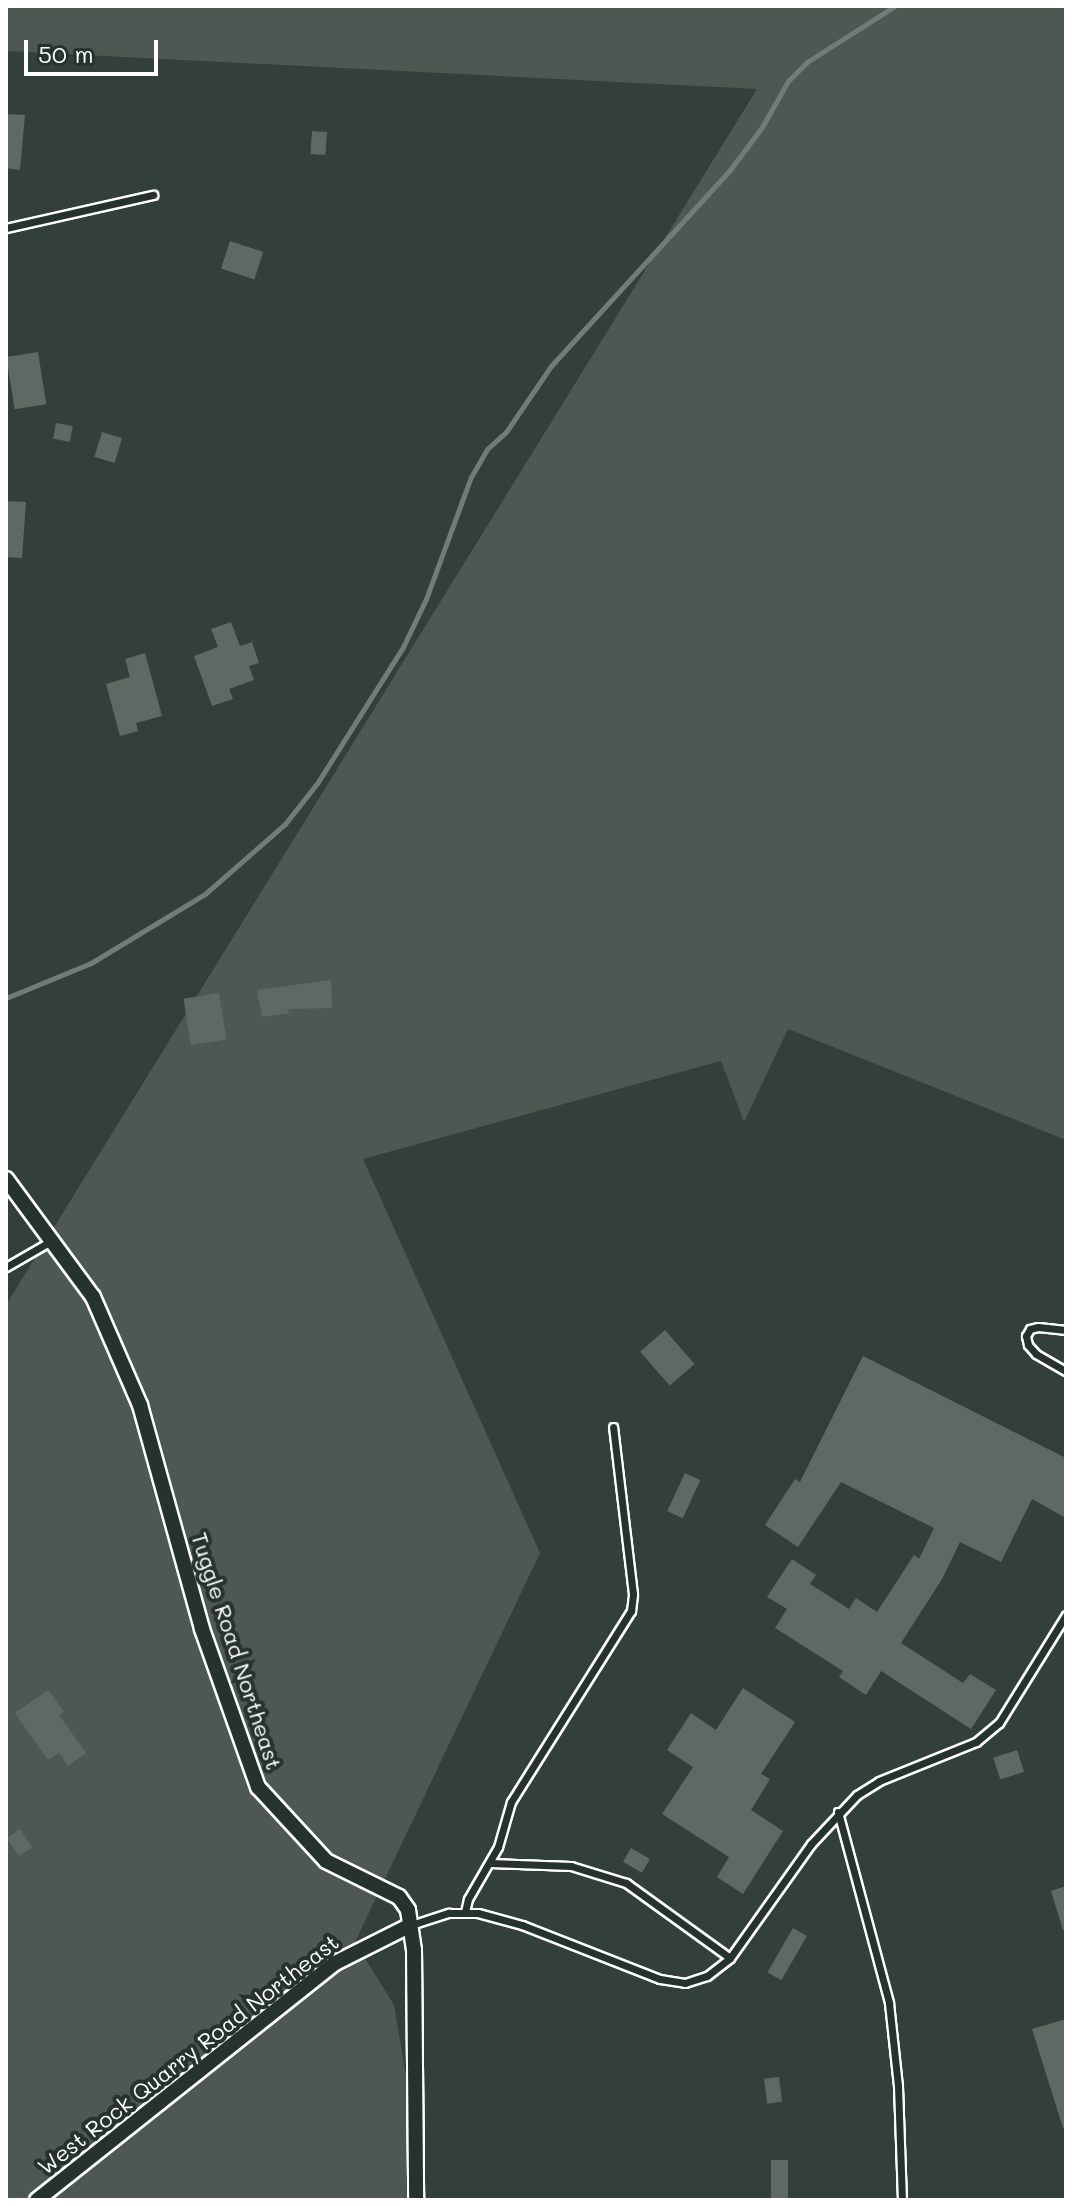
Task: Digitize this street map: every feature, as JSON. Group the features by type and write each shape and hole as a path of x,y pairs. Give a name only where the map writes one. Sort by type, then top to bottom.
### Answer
{"street":[{"name":"Tuggle Road Northeast","path":"6,1179 93,1297 140,1405 202,1629 258,1787 326,1861 399,1897 411,1925"},
{"name":"West Rock Quarry Road Northeast","path":"37,2200 335,1963 411,1925"},
{"path":"411,1925 416,2200"}],"lane":[{"path":"6,228 153,195"},
{"path":"6,1267 51,1241"},
{"path":"1066,1330 1038,1327 1030,1329 1026,1336 1028,1345 1036,1354 1066,1371"},
{"path":"465,1912 468,1899 490,1863 511,1802 631,1611 633,1594 613,1427"},
{"path":"411,1925 465,1912 522,1925 672,1982 698,1980 730,1958 811,1844 857,1795 879,1781 976,1742 999,1723 1066,1615"},
{"path":"838,1812 889,2003 898,2086 902,2200"},
{"path":"490,1863 571,1866 626,1883 730,1958"}],"shaded area":[{"path":"6,6 1066,6 1066,1140 788,1029 744,1122 721,1061 363,1159 540,1553 355,1942 394,2005 427,2200 6,2200 6,1305 757,89 6,51"}],"building":[{"path":"6,114 25,115 20,170 6,168"},
{"path":"312,131 327,132 325,155 310,154"},
{"path":"230,241 263,252 254,279 221,269"},
{"path":"38,352 46,404 15,409 6,357"},
{"path":"56,423 73,426 70,442 53,439"},
{"path":"102,432 122,438 114,463 94,457"},
{"path":"6,501 26,502 22,558 6,557"},
{"path":"231,622 240,646 252,642 259,663 249,666 254,680 229,689 233,699 212,706 194,656 218,647 211,629"},
{"path":"145,653 162,716 136,723 138,731 120,736 106,684 130,677 125,659"},
{"path":"331,980 332,1008 288,1009 289,1013 262,1017 257,990"},
{"path":"219,993 226,1039 191,1045 183,999"},
{"path":"665,1330 695,1364 670,1386 640,1352"},
{"path":"863,1356 1066,1458 1066,1518 1032,1499 1001,1562 960,1542 942,1579 901,1643 963,1683 970,1674 996,1690 971,1729 881,1671 866,1695 839,1677 843,1671 775,1628 787,1609 767,1597 792,1559 816,1575 810,1584 849,1609 856,1598 877,1612 914,1555 919,1559 934,1528 841,1482 798,1547 765,1525 795,1479 800,1482"},
{"path":"685,1473 700,1480 683,1518 667,1511"},
{"path":"743,1688 795,1722 761,1774 770,1779 751,1810 783,1831 743,1894 717,1877 729,1857 662,1814 693,1767 667,1750 691,1713 716,1730"},
{"path":"48,1690 64,1712 59,1715 86,1753 68,1766 59,1753 48,1760 15,1713"},
{"path":"1017,1750 1024,1772 1000,1780 993,1758"},
{"path":"20,1829 32,1847 19,1856 7,1838"},
{"path":"631,1848 650,1859 642,1873 623,1862"},
{"path":"1066,1886 1066,1930 1063,1930 1051,1891"},
{"path":"793,1928 807,1936 781,1980 768,1972"},
{"path":"1066,2019 1066,2127 1063,2128 1032,2029"},
{"path":"779,2077 782,2102 767,2104 764,2079"},
{"path":"771,2160 788,2160 788,2200 771,2200"}],"waterway":[{"path":"6,998 91,963 205,894 285,824 318,782 403,647 426,599 471,477 487,449 506,432 551,366 730,170 762,127 788,81 807,62 895,6"}]}
